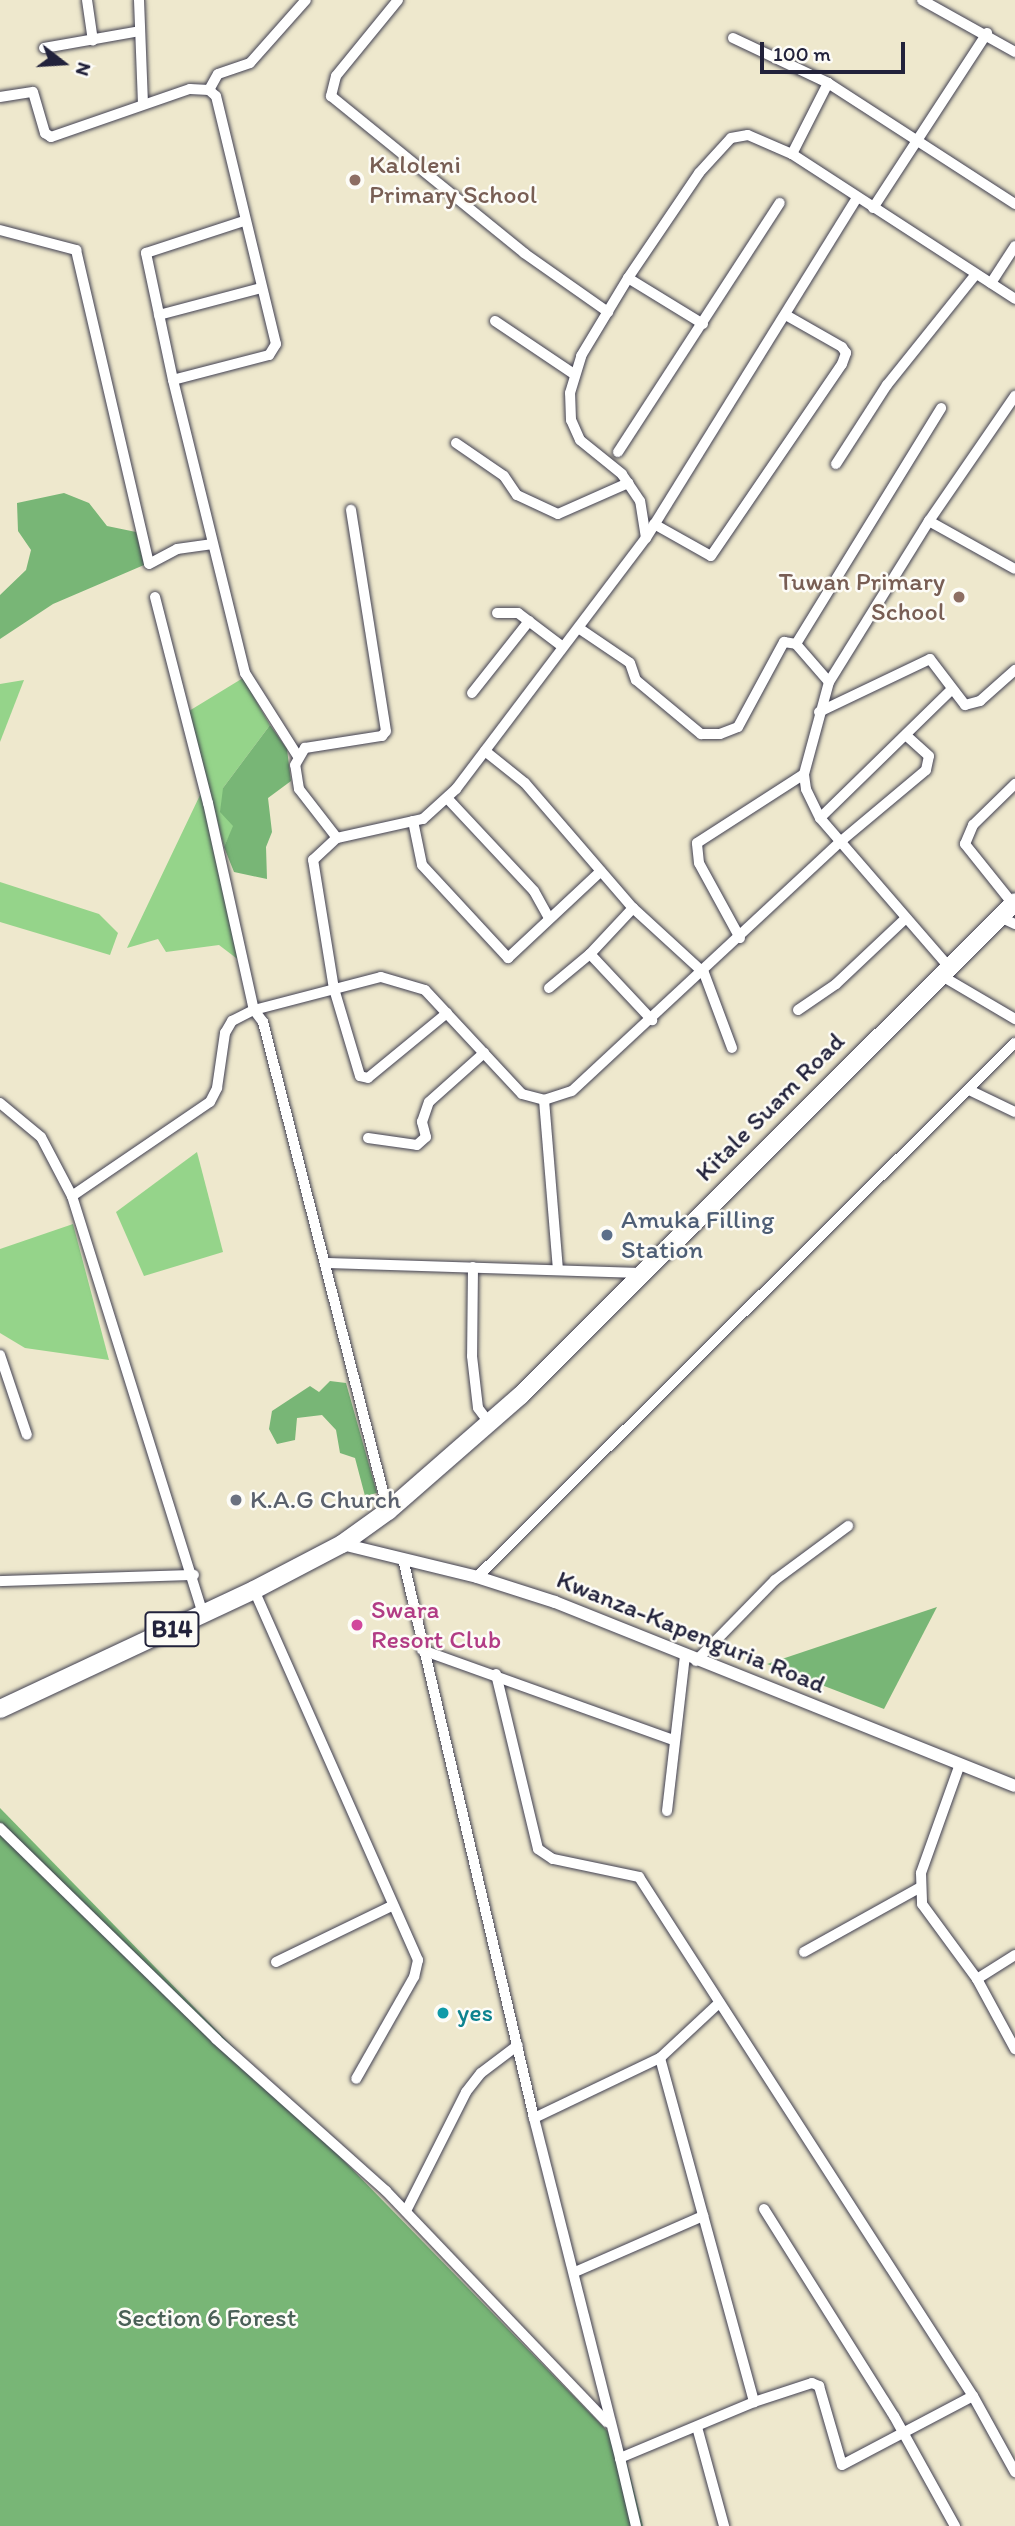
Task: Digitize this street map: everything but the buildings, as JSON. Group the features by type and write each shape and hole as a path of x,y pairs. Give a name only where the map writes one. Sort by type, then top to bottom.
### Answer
{"highway":[{"name":"Kitale Suam Road","path":"342,1544 388,1511 490,1424 945,971 1007,921 1014,903"},
{"name":"B14","path":"0,1709 254,1590 342,1544"}],"street":[{"path":"87,0 93,41"},
{"path":"139,0 143,103"},
{"path":"209,90 218,74 250,63 306,0"},
{"path":"398,0 335,76 329,89 331,96 524,253 608,312"},
{"path":"922,0 987,33 1015,51"},
{"path":"44,47 140,32"},
{"path":"873,208 987,33"},
{"path":"733,38 828,83 1015,204"},
{"path":"792,154 828,83"},
{"path":"0,97 33,93 46,135 51,137 143,103 190,89 209,90"},
{"path":"173,380 274,351 276,344 244,221 220,105 209,90"},
{"path":"646,538 640,501 628,483 580,440 569,409 574,374 628,278 720,145 748,135 792,154 1015,299"},
{"path":"447,1013 363,1078 357,1072 334,989 311,869 316,853 337,838 432,814 447,798 580,629 646,538 857,198"},
{"path":"618,452 780,203"},
{"path":"244,221 146,253 173,380 245,673 297,755 295,774 299,789 337,838"},
{"path":"0,230 76,250 149,564 177,549 213,544"},
{"path":"991,283 1015,246"},
{"path":"836,464 887,385 976,274"},
{"path":"628,278 703,324"},
{"path":"159,315 261,288"},
{"path":"654,524 711,556 842,364 846,353 842,347 786,315"},
{"path":"495,321 574,374"},
{"path":"1015,396 929,521 829,681 804,774 806,789 820,818 906,918 945,971 1015,1019"},
{"path":"796,644 941,408"},
{"path":"456,443 505,476 517,495 558,514 628,483"},
{"path":"297,755 305,748 382,736 386,731 351,510"},
{"path":"929,521 1015,569"},
{"path":"155,597 208,803 254,1010 263,1022 388,1511"},
{"path":"497,613 510,611 564,647"},
{"path":"471,693 528,621"},
{"path":"580,629 630,663 636,680 701,734 720,734 738,727 778,648 784,642 796,644 829,681"},
{"path":"819,712 930,659 965,705 974,704 1015,670"},
{"path":"820,818 951,690"},
{"path":"72,1196 209,1102 217,1088 225,1033 232,1021 254,1010 334,989 395,978 425,990 522,1094 544,1100 579,1087 704,973 840,842 926,770 929,756 906,736"},
{"path":"485,751 525,783 633,908 704,973 732,1048"},
{"path":"740,938 699,863 697,843 804,774"},
{"path":"1014,903 965,844 973,825 1015,785"},
{"path":"447,798 534,891 550,918"},
{"path":"412,821 422,865 508,958 601,871"},
{"path":"549,988 590,954 633,908"},
{"path":"798,1010 836,984 906,918"},
{"path":"590,954 652,1020"},
{"path":"478,1577 1015,1043"},
{"path":"368,1138 417,1145 426,1137 422,1122 429,1102 484,1053"},
{"path":"969,1090 1015,1112"},
{"path":"544,1100 558,1269"},
{"path":"0,1103 41,1136 72,1196 194,1575 203,1613"},
{"path":"325,1263 643,1273"},
{"path":"473,1267 472,1356 478,1408 490,1424"},
{"path":"0,1355 27,1435"},
{"path":"667,1811 673,1740 690,1658 775,1580 848,1526"},
{"name":"Kwanza-Kapenguria Road","path":"342,1544 478,1577 555,1602 1015,1786"},
{"path":"403,1559 422,1650 534,2118 575,2272 607,2423 620,2458 636,2526"},
{"path":"0,1581 194,1575"},
{"path":"254,1590 418,1968 356,2079"},
{"path":"422,1650 496,1674 673,1740"},
{"path":"496,1674 538,1849 553,1859 639,1877 973,2396 1015,2472"},
{"path":"960,1764 919,1888 922,1905 977,1979 1015,2049"},
{"path":"0,1828 216,2039 406,2211 607,2423"},
{"path":"804,1952 919,1888"},
{"path":"276,1962 392,1906"},
{"path":"977,1979 1015,1955"},
{"path":"534,2118 660,2058 719,2003"},
{"path":"406,2211 466,2092 481,2073 517,2045"},
{"path":"660,2058 754,2402"},
{"path":"764,2209 903,2435 955,2526"},
{"path":"575,2272 702,2216"},
{"path":"620,2458 754,2402 816,2384 842,2465 973,2396"},
{"path":"697,2427 724,2526"}],"green space":[{"path":"64,493 89,503 107,526 136,532 144,565 53,604 0,639 0,595 26,570 31,550 18,531 17,503"},
{"path":"243,678 270,725 223,788 234,826 224,847 189,711"},
{"path":"24,680 0,742 0,684"},
{"path":"270,725 287,749 291,781 268,798 272,832 266,847 267,879 234,872 224,847 233,826 220,812 223,788"},
{"path":"201,793 240,961 219,945 166,952 158,939 127,948"},
{"path":"0,882 99,914 118,933 110,955 0,922"},
{"path":"197,1152 223,1252 144,1276 116,1212"},
{"path":"73,1224 109,1360 25,1348 0,1333 0,1249"},
{"path":"330,1381 346,1383 377,1493 365,1496 355,1458 340,1453 336,1430 322,1415 297,1418 295,1440 277,1444 269,1429 272,1411 310,1386 319,1392"},
{"path":"937,1607 884,1709 767,1664"},
{"name":"Section 6 Forest","path":"0,1808 623,2447 643,2526 0,2526"}],"place":[{"name":"Kaloleni Primary School","path":"355,180"},
{"name":"Tuwan Primary School","path":"959,597"},
{"name":"Amuka Filling Station","path":"607,1235"},
{"name":"K.A.G Church","path":"236,1500"},
{"name":"Swara Resort Club","path":"357,1625"},
{"name":"yes","path":"443,2013"}]}
